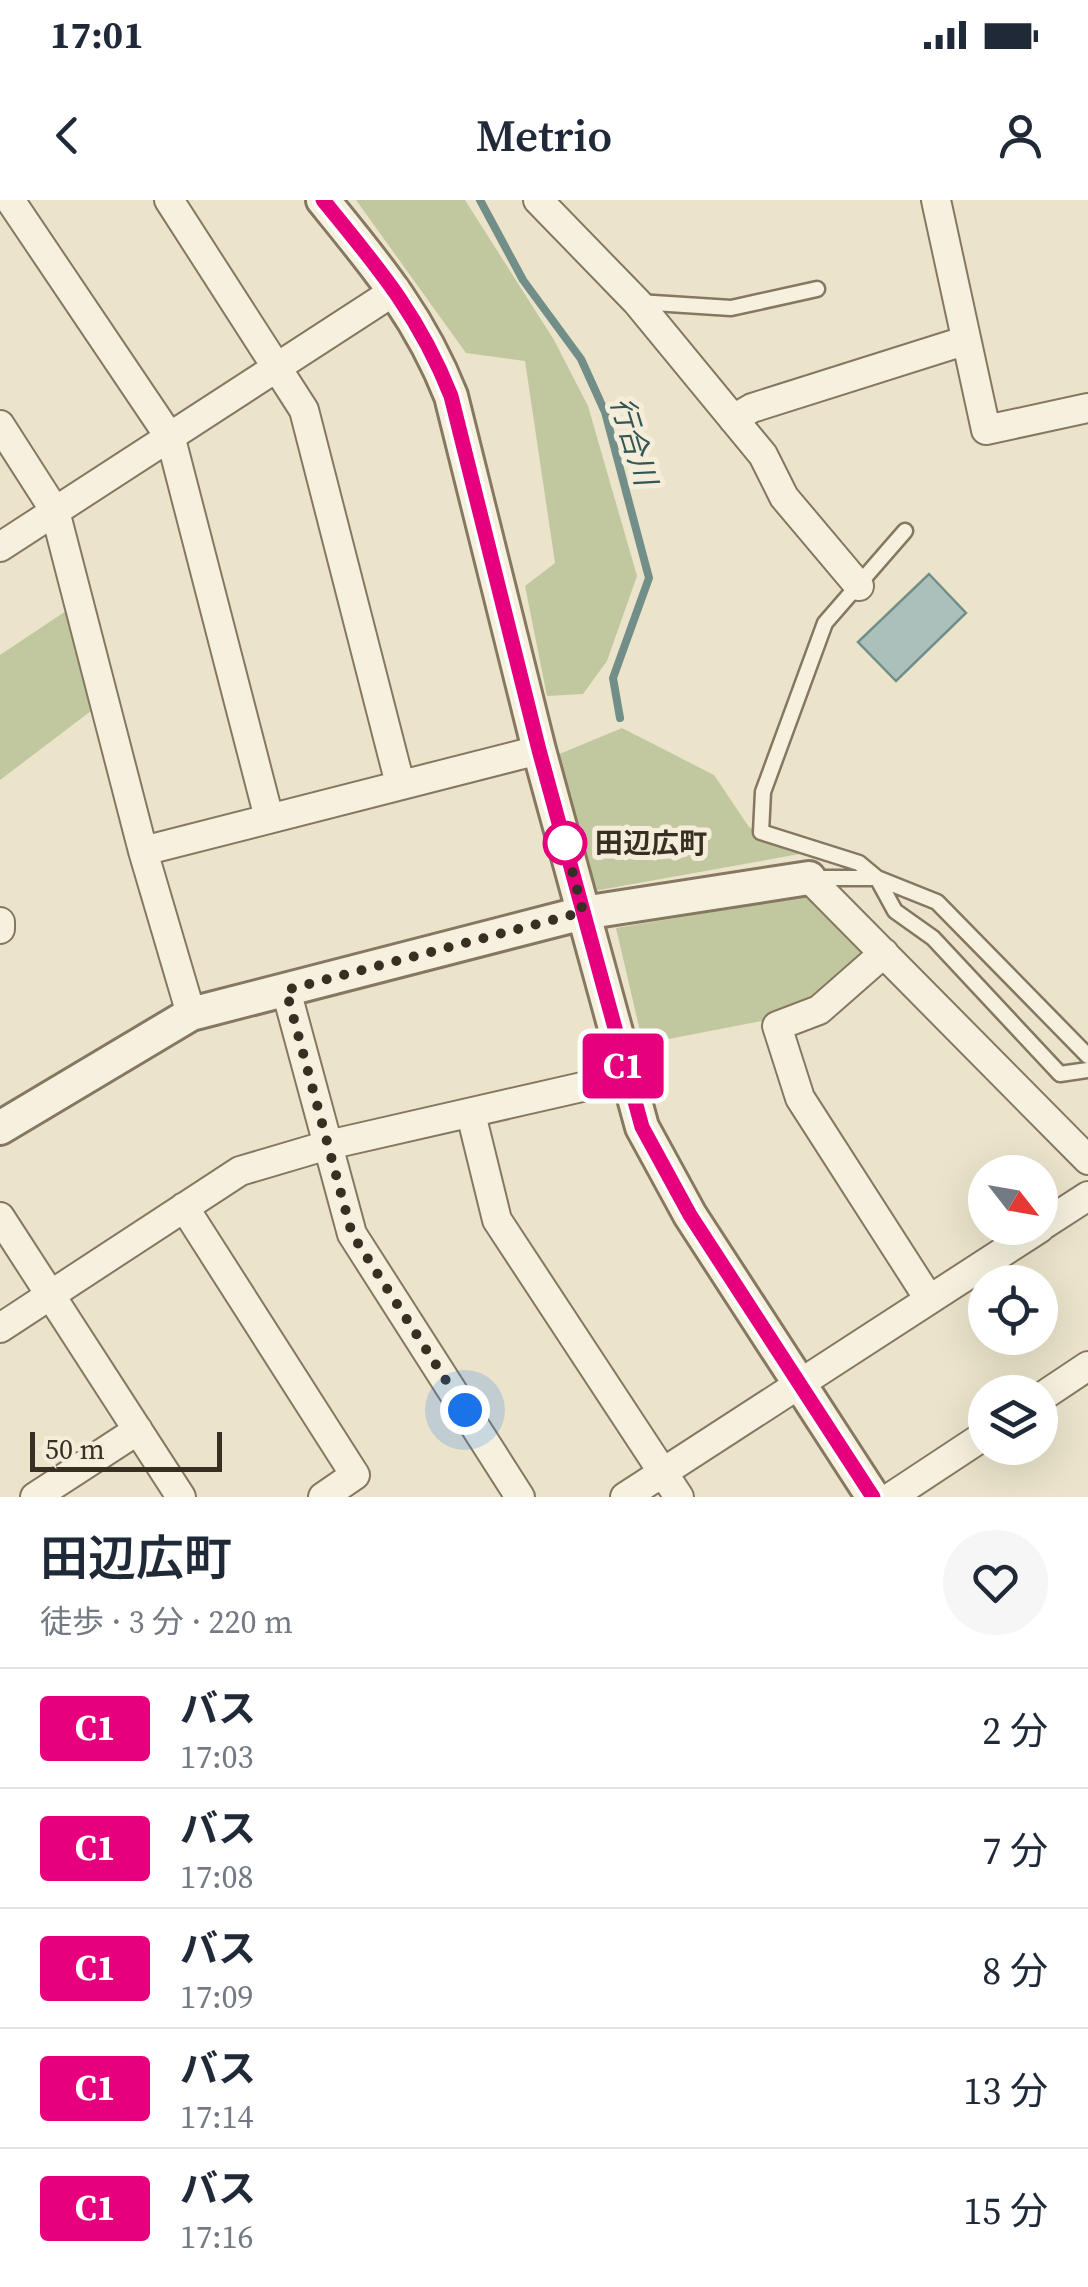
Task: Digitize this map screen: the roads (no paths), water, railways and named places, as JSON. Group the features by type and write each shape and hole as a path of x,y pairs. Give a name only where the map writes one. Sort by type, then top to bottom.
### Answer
{"street":[{"path":"10,200 171,439 269,818"},
{"path":"169,200 304,410 400,784"},
{"path":"323,200 396,290 431,344 451,396 539,750 642,1127 690,1215 873,1497"},
{"path":"538,200 637,302 763,455 784,497 860,586"},
{"path":"936,200 986,430 1088,408"},
{"path":"0,548 396,290"},
{"path":"733,419 752,408 964,341"},
{"path":"0,425 55,511 142,851 191,1014"},
{"path":"142,851 539,750"},
{"path":"0,1128 191,1014 583,912 809,878 1088,1160"},
{"path":"884,953 819,1010 777,1026 800,1098 929,1299"},
{"path":"286,990 352,1234 520,1497"},
{"path":"0,1328 240,1172 328,1145 626,1077"},
{"path":"471,1114 497,1220 680,1497"},
{"path":"1058,1215 1088,1196"},
{"path":"184,1207 355,1476 323,1497"},
{"path":"0,1218 181,1497"},
{"path":"624,1497 1012,1245"},
{"path":"1058,1386 1088,1366"},
{"path":"35,1497 138,1430"},
{"path":"891,1497 968,1445"}],"lane":[{"path":"637,302 732,308 817,289"},
{"path":"905,531 825,623 763,792 761,832 860,863 878,878 938,902 1088,1056"},
{"path":"809,878 878,878"},
{"path":"878,878 895,911 932,938 1060,1074 1082,1072"}],"water":[{"path":"929,574 966,613 896,681 858,642"}],"waterway":[{"name":"行合川","path":"480,200 523,280 581,359 605,412 649,578 613,678 620,718"}],"place":[{"name":"田辺広町","path":"565,843"}]}
